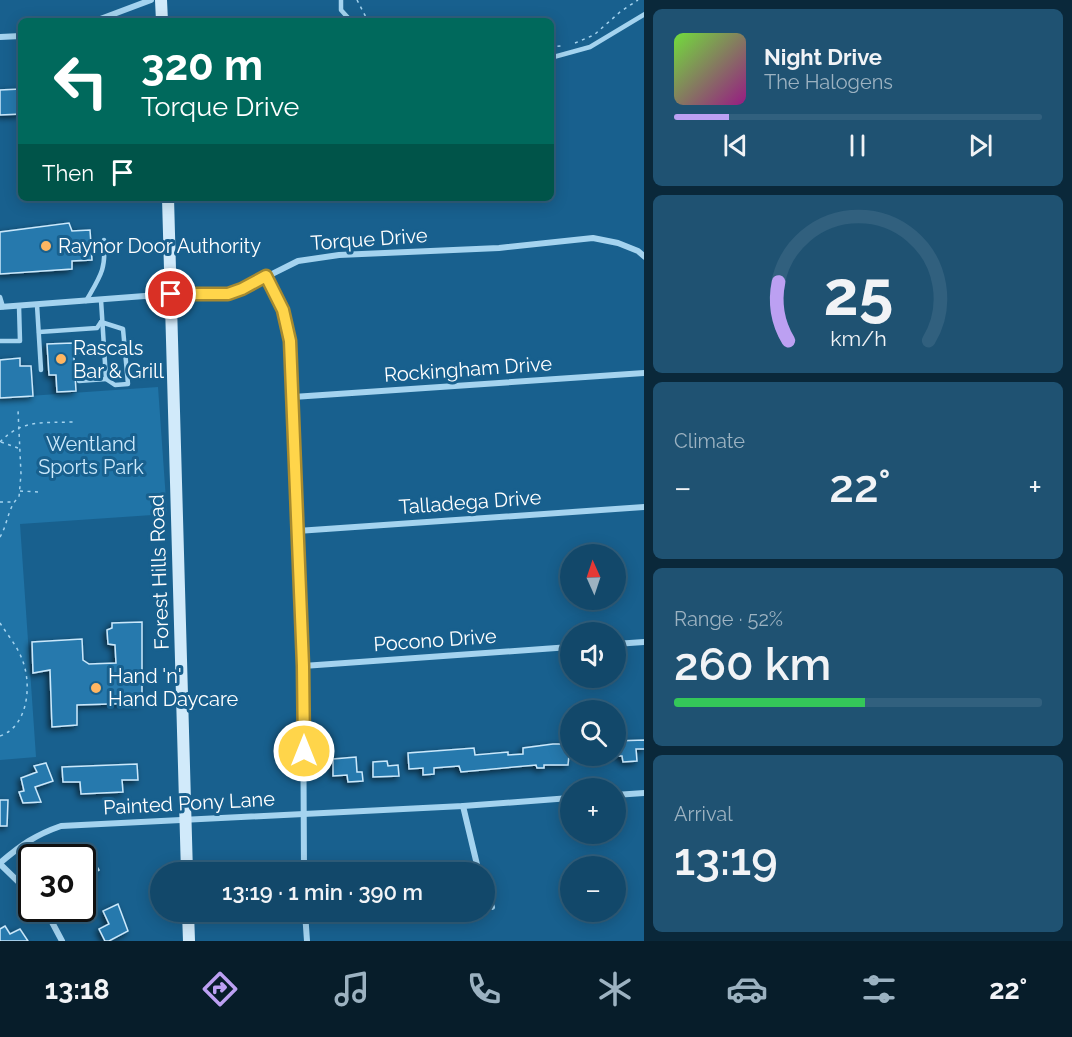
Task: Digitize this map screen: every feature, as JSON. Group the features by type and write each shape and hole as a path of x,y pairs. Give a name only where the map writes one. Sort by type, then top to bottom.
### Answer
{"street":[{"path":"103,18 151,0"},
{"path":"161,0 162,18"},
{"path":"0,37 18,36"},
{"name":"Forest Hills Road","path":"168,201 187,862"},
{"name":"Torque Drive","path":"1,307 171,294 228,294 298,261 339,255 499,248 593,238 618,243 638,251 644,256"},
{"path":"266,276 283,310 288,330 293,398 303,666 304,862"},
{"name":"Rockingham Drive","path":"293,398 644,374"},
{"name":"Talladega Drive","path":"297,531 644,507"},
{"path":"626,643 644,642"},
{"name":"Pocono Drive","path":"303,666 560,648"},
{"path":"626,794 644,793"},
{"name":"Painted Pony Lane","path":"0,864 25,842 40,833 61,826 463,806 560,799"},
{"path":"463,806 476,862"},
{"path":"0,864 18,881"},
{"path":"52,922 62,941"},
{"path":"188,922 189,941"},
{"path":"306,922 307,941"}],"lane":[{"path":"341,0 341,10 348,18"},
{"path":"554,57 590,47 644,15"},
{"path":"86,301 100,278 106,262 104,240"},
{"path":"0,297 1,307"},
{"path":"101,300 105,379"},
{"path":"37,305 41,370"},
{"path":"0,341 20,341 18,306"},
{"path":"39,332 96,328 101,322"},
{"path":"79,381 105,379 115,386 128,384 123,329 101,322"},
{"path":"77,352 103,350"}],"path":[{"path":"357,0 366,18"},
{"path":"554,47 567,46 594,34 638,0"},
{"path":"0,502 12,502 19,497 21,474 18,410"},
{"path":"0,442 18,427 37,423 74,422"},
{"path":"0,442 18,448"},
{"path":"19,491 40,492"},
{"path":"0,537 9,518 12,502"},
{"path":"0,623 23,663 26,701 18,722 0,736"}],"green space":[{"name":"Wentland Sports Park","path":"158,387 167,514 20,524 36,757 0,760 0,398"}],"building":[{"path":"18,89 18,114 0,115 0,90"},
{"name":"Raynor Door Authority","path":"69,223 72,231 90,230 92,260 72,261 72,269 0,274 0,232"},
{"name":"Rascals Bar & Grill","path":"73,343 76,391 57,392 56,375 49,375 47,344"},
{"path":"20,358 20,366 31,366 33,396 0,398 0,360"},
{"name":"Hand 'n' Hand Daycare","path":"142,622 142,703 77,705 77,725 52,727 50,670 33,673 32,642 82,639 83,660 89,664 116,663 115,645 108,644 107,630 112,628 112,623"},
{"path":"644,740 644,749 636,749 637,761 626,762 626,741"},
{"path":"560,744 560,765 544,765 544,768 537,768 536,765 461,772 459,766 434,768 434,774 423,775 423,768 409,769 408,753 474,748 475,755 508,752 508,755 523,754 523,748"},
{"path":"356,757 357,772 362,772 363,781 348,782 347,775 333,776 333,759"},
{"path":"387,761 388,766 398,765 399,776 373,777 373,762"},
{"path":"46,763 53,781 35,787 41,802 23,803 19,792 24,791 21,778 37,772 34,766"},
{"path":"137,764 138,780 122,780 123,792 81,794 80,782 63,782 62,767"},
{"path":"0,800 8,800 7,826 0,826"},
{"path":"118,904 128,931 105,941 99,929 109,924 103,911"},
{"path":"5,926 10,934 20,929 28,941 0,941 0,929"}],"place":[{"name":"Raynor Door Authority","path":"46,246"},
{"name":"Rascals Bar & Grill","path":"61,359"},
{"name":"Hand 'n' Hand Daycare","path":"96,688"}],"route":[{"path":"171,294 228,294 266,276 283,310 290,341 293,398 304,751"}]}
